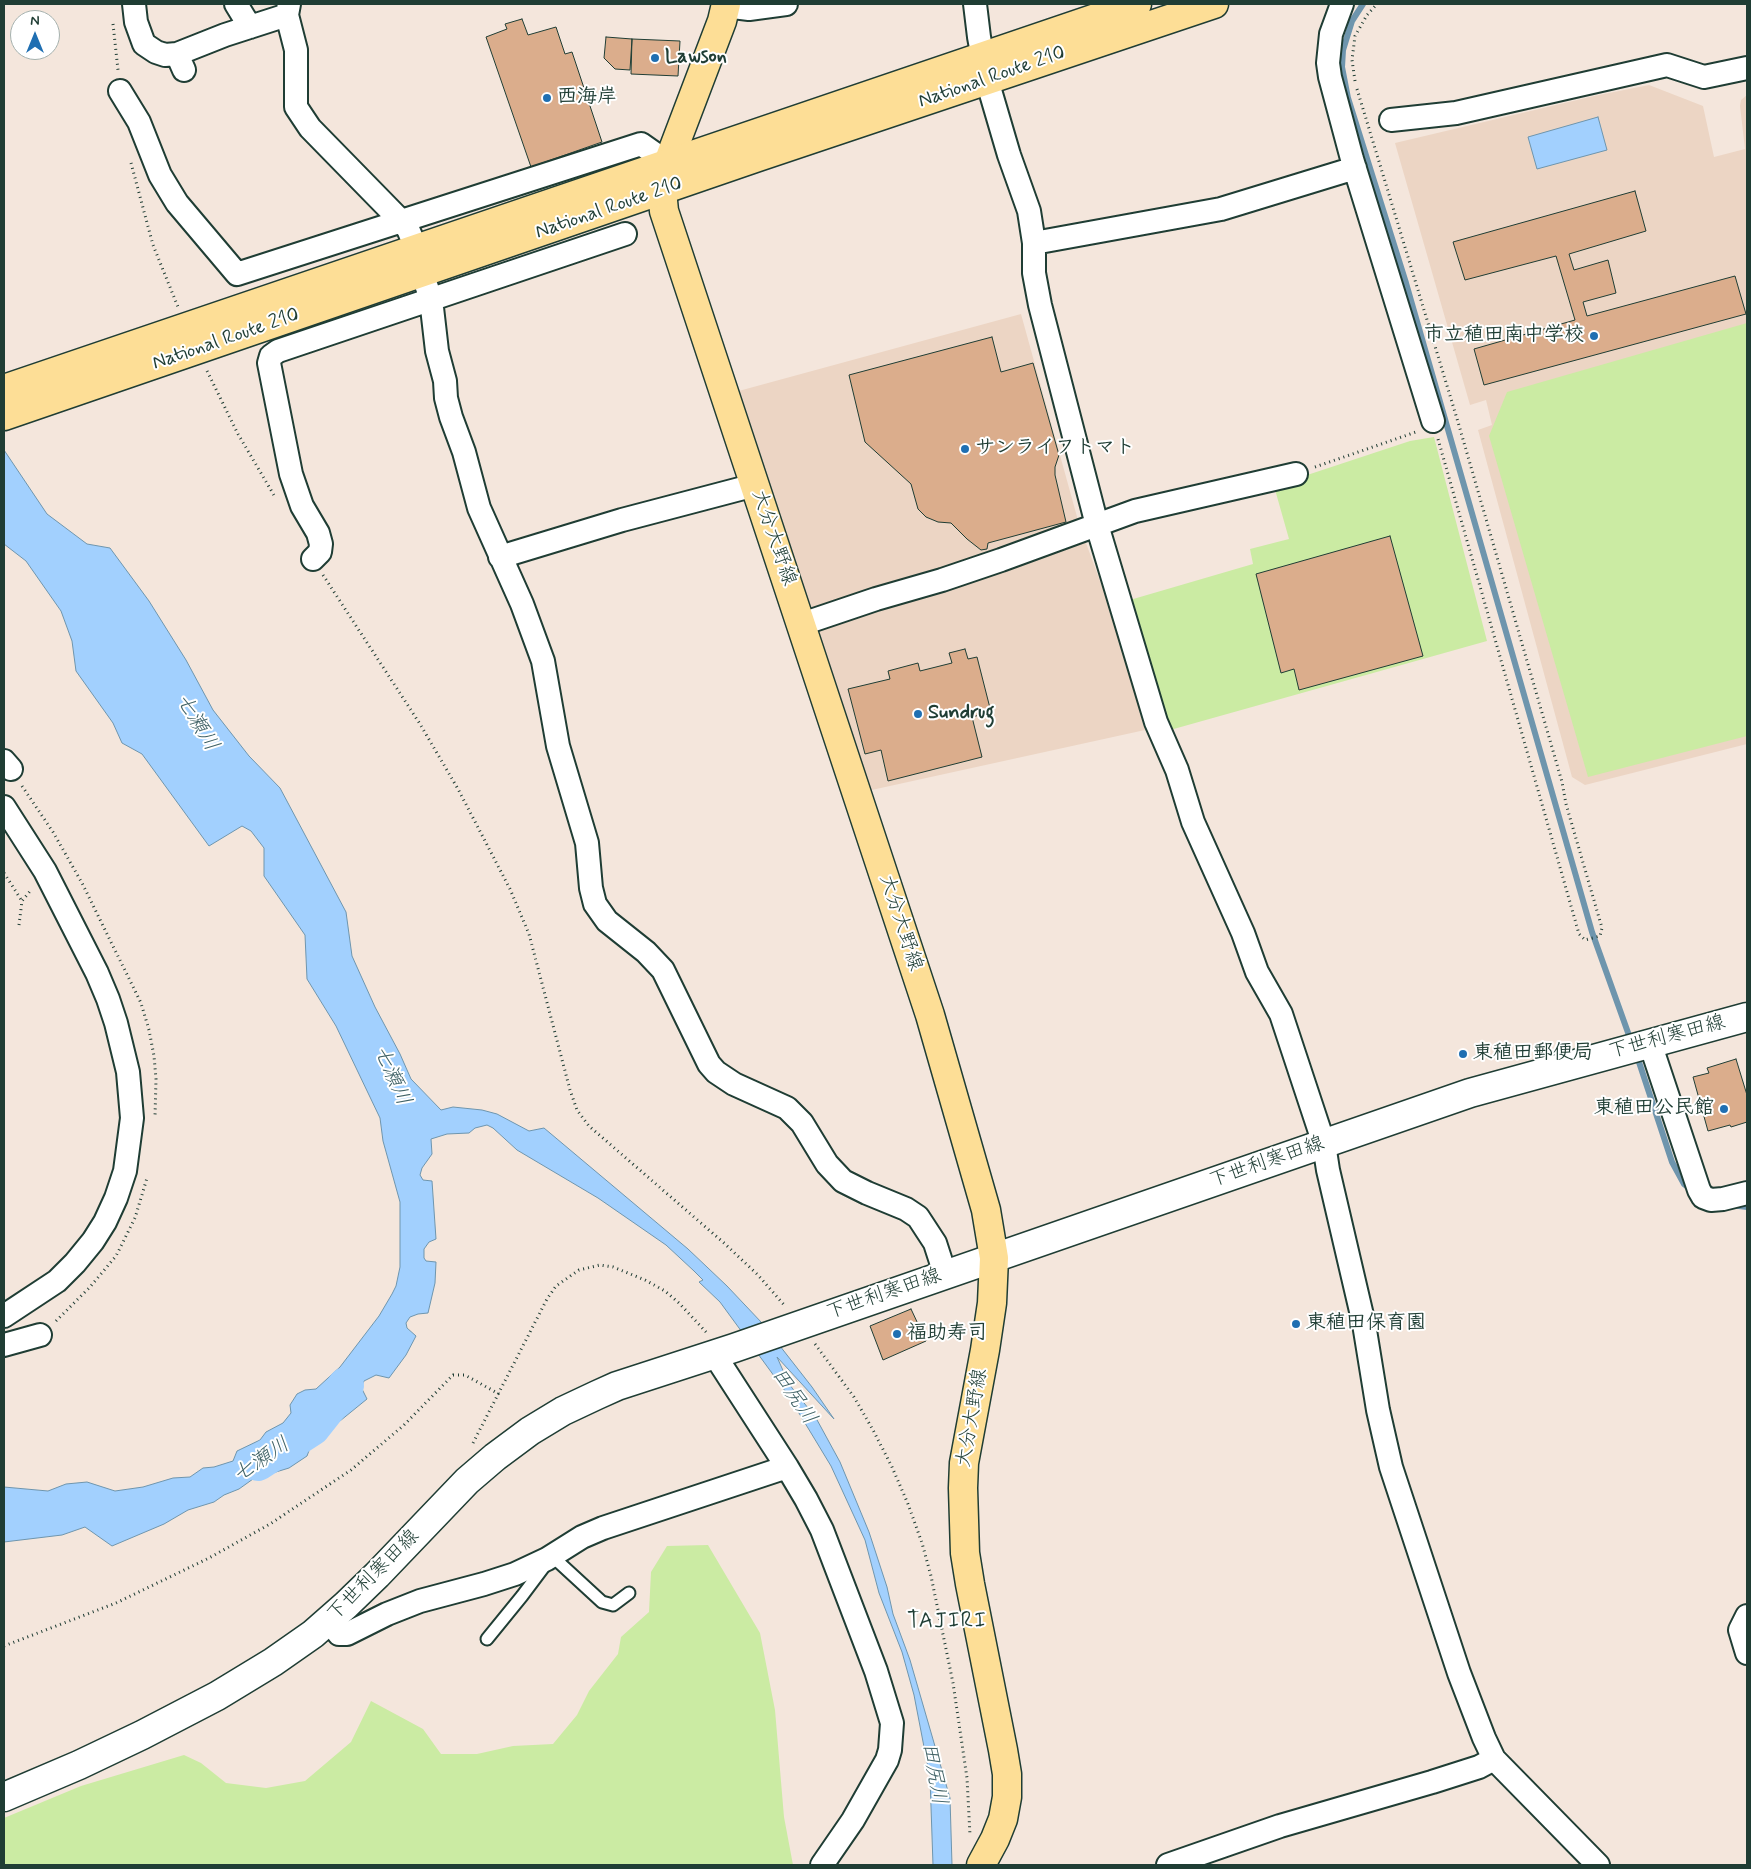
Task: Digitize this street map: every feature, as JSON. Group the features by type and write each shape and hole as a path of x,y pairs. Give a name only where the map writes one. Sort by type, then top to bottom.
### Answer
{"main road":[{"name":"National Route 210","path":"4,389 176,343 419,261 662,191 984,68 1137,4"},
{"name":"National Route 210","path":"419,261 668,163 984,68 1214,4"},
{"name":"大分大野線","path":"726,5 722,21 668,163 662,191 664,211 930,1015 986,1210 994,1258 992,1302 964,1462 963,1488 965,1553 1004,1750 1007,1797 1003,1819 995,1839 975,1854"},
{"name":"National Route 210","path":"4,416 176,343"},
{"name":"下世利寒田線","path":"4,1797 79,1765 217,1696 274,1662 329,1621 378,1575 467,1481 495,1457 524,1435 563,1411 616,1386 719,1346 796,1324 994,1258 1470,1093 1747,1016"}],"street":[{"path":"134,4 136,22 144,44 156,52 181,62 288,9 296,50 296,107 310,128 408,229 431,300 437,351 445,381 448,409 464,452 479,508 522,604 543,661 558,746 584,831 589,855 591,888 600,913 615,928 646,952 663,970 705,1058 716,1072 734,1084 787,1108 802,1124 827,1164 843,1180 867,1193 906,1209 918,1217 935,1243 945,1274"},
{"path":"236,4 250,27"},
{"path":"726,5 749,9 786,4"},
{"path":"975,4 984,68 1009,155 1029,211 1034,243 1034,273 1040,305 1097,525 1156,722 1176,770 1193,822 1243,934 1257,972 1281,1014 1324,1144 1328,1170 1362,1315 1378,1410 1391,1467 1459,1673 1481,1732 1494,1759 1598,1865"},
{"path":"1342,4 1331,34 1328,63 1330,78 1432,430"},
{"path":"1391,120 1456,113 1667,65 1704,78 1747,68"},
{"path":"120,91 140,122 160,175 173,197 237,274 641,144 668,163"},
{"path":"1034,243 1221,209 1355,168"},
{"path":"313,559 320,552 321,544 318,533 302,506 291,474 269,363 271,356 278,351 625,234"},
{"path":"802,624 876,599 942,580 1135,511 1296,474"},
{"path":"500,557 622,520 755,485"},
{"path":"4,807 45,871 97,973 116,1022 129,1080 132,1118 124,1171 116,1198 105,1222 93,1241 57,1281 4,1316"},
{"path":"1650,1043 1698,1190 1703,1197 1711,1200 1747,1193"},
{"path":"4,1345 40,1335"},
{"path":"719,1346 806,1499 833,1557 876,1671 892,1723 890,1750 887,1760 853,1820 822,1865"},
{"path":"329,1621 339,1634 347,1634 401,1608 515,1574 552,1556 582,1537 603,1528 787,1467"},
{"path":"1747,1616 1740,1630 1747,1653"},
{"path":"1168,1865 1280,1826 1479,1767 1494,1759"},
{"path":"1225,1865 1230,1844"}],"lane":[{"path":"487,1639 552,1556 602,1602 613,1605 629,1593"}],"path":[{"path":"1296,474 1406,434 1432,430 1579,934 1584,940 1600,936 1602,928 1566,804 1562,782 1455,412 1355,84 1352,60 1355,36 1366,15 1377,4"},
{"path":"206,369 238,434 276,499"},
{"path":"313,559 420,724 458,789 510,889 529,934 570,1090 578,1110 589,1126 724,1243 758,1275 849,1390 892,1467 922,1543 931,1576 953,1683 967,1778 975,1854"},
{"path":"7,765 53,832 82,883 141,1003 154,1056 156,1079 154,1123"},
{"path":"19,925 22,902 45,871"},
{"path":"4,873 22,902"},
{"path":"40,1335 75,1304 116,1256 135,1218 142,1199 148,1172"},
{"path":"470,1450 548,1299 556,1286 578,1270 600,1265 627,1272 664,1291 719,1346"},
{"path":"4,1646 116,1603 208,1558 270,1524 351,1470 404,1425 454,1375 465,1375 499,1394"}],"shaded area":[{"path":"1649,85 1703,106 1714,157 1745,149 1740,106 1741,100 1747,95 1747,744 1585,785 1572,777 1478,430 1492,425 1486,400 1470,405 1395,143 1594,96"},
{"path":"1021,314 1079,524 1111,611 1145,730 867,791 735,392"}],"green space":[{"path":"1747,323 1747,736 1588,777 1489,436 1507,392"},
{"path":"1434,437 1487,641 1163,732 1123,602 1253,564 1250,549 1289,539 1274,486 1410,441"},
{"path":"708,1545 760,1633 775,1710 784,1817 793,1865 4,1865 4,1818 81,1786 184,1755 201,1763 226,1783 266,1788 305,1781 351,1742 371,1701 423,1729 441,1754 477,1754 513,1746 553,1744 577,1715 589,1691 618,1654 621,1637 649,1612 651,1572 667,1546"}],"water":[{"path":"1598,117 1607,150 1537,169 1528,137"},
{"name":"田尻川","path":"4,450 47,514 87,544 110,548 149,601 186,660 213,710 249,756 280,788 346,912 352,956 411,1079 441,1110 453,1107 482,1110 497,1114 529,1131 544,1128 688,1249 727,1286 762,1323 812,1387 834,1419 777,1357 789,1384 816,1418 840,1462 869,1532 887,1587 893,1614 910,1660 950,1798 952,1865 933,1865 930,1778 914,1695 902,1652 879,1593 865,1540 831,1466 788,1395 720,1302 699,1282 703,1280 666,1245 598,1198 517,1150 493,1128 487,1125 475,1128 469,1133 447,1134 431,1139 432,1154 422,1168 420,1175 423,1180 432,1181 436,1239 429,1242 424,1249 426,1261 436,1262 435,1283 428,1313 410,1317 406,1323 407,1328 416,1336 406,1355 389,1378 376,1375 364,1381 361,1387 367,1399 335,1425 326,1426 313,1423 303,1426 299,1436 310,1448 307,1456 289,1468 253,1479 239,1489 224,1495 214,1502 188,1510 164,1524 112,1546 85,1527 62,1535 4,1542 4,1487 48,1491 66,1484 87,1482 115,1491 143,1487 173,1478 190,1477 203,1468 214,1467 233,1461 237,1451 260,1440 266,1432 283,1423 291,1413 290,1405 297,1394 305,1390 316,1389 340,1367 379,1316 392,1294 396,1286 400,1267 400,1202 383,1141 380,1118 336,1026 307,979 305,935 264,876 264,848 251,831 242,826 209,846 142,754 122,743 113,723 76,671 72,641 61,611 26,561 4,544"}],"building":[{"name":"西海岸","path":"522,19 528,35 556,27 565,54 572,52 602,142 531,167 486,37 507,29 505,24"},
{"path":"606,37 632,39 630,70 615,69 604,58"},
{"name":"Lawson","path":"632,39 680,41 678,76 631,74"},
{"path":"1635,191 1646,231 1569,254 1574,270 1608,260 1616,293 1583,302 1587,316 1735,276 1746,314 1484,385 1474,349 1575,320 1556,256 1465,280 1453,242"},
{"name":"サンライフトマト","path":"992,337 1001,372 1033,363 1059,455 1055,467 1055,475 1066,522 988,543 987,549 981,550 951,523 938,522 926,517 918,509 911,484 865,442 849,375"},
{"path":"1390,536 1423,656 1299,690 1294,669 1281,673 1256,574"},
{"name":"Sundrug","path":"965,649 968,659 977,657 991,712 972,717 982,757 888,781 881,750 865,754 848,689 890,679 888,671 918,663 920,671 952,663 949,653"},
{"name":"東稙田公民館","path":"1736,1059 1747,1095 1747,1122 1708,1131 1693,1077 1709,1073 1707,1068"},
{"name":"福助寿司","path":"911,1309 926,1341 883,1360 870,1326"}],"waterway":[{"path":"1363,4 1352,21 1343,50 1342,67 1348,98 1406,283 1592,932 1631,1041"},
{"path":"1636,1053 1672,1162 1684,1184 1692,1190"},
{"path":"1731,1205 1747,1207"},
{"name":"七瀬川","path":"258,1463 312,1428 346,1385"}],"place":[{"name":"Lawson","path":"655,58"},
{"name":"西海岸","path":"547,98"},
{"name":"市立稙田南中学校","path":"1594,336"},
{"name":"サンライフトマト","path":"965,449"},
{"name":"Sundrug","path":"918,714"},
{"name":"東稙田郵便局","path":"1463,1054"},
{"name":"東稙田公民館","path":"1724,1109"},
{"name":"東稙田保育園","path":"1296,1324"},
{"name":"福助寿司","path":"897,1334"}],"district":[{"name":"TAJIRI","path":"947,1622"}]}
